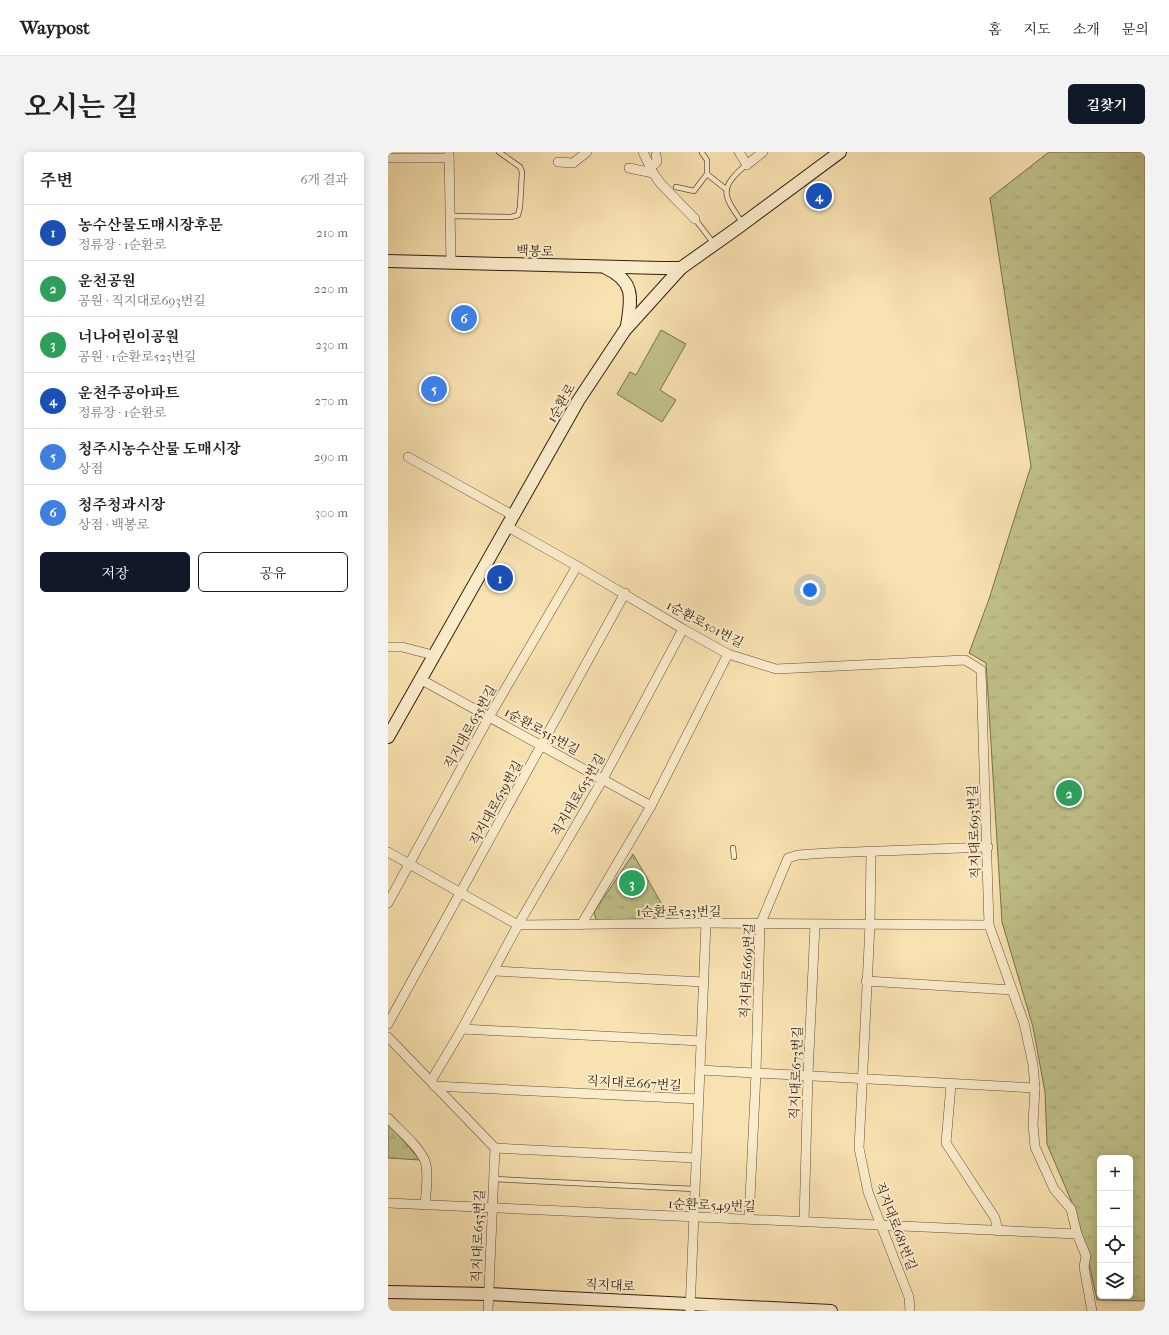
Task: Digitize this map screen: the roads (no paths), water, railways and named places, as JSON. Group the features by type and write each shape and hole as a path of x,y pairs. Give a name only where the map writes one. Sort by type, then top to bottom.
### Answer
{"street":[{"path":"558,162 573,163 587,152"},
{"path":"643,152 661,184 695,219"},
{"path":"739,152 748,164 763,152"},
{"name":"1순환로","path":"388,737 578,401 605,357 627,327 681,268 840,152"},
{"path":"388,158 449,155 451,262"},
{"path":"652,169 657,161 656,155"},
{"path":"629,168 652,169"},
{"name":"백봉로","path":"388,261 681,268"},
{"path":"603,267 617,274 628,286 631,301 627,327"},
{"path":"408,457 514,516"},
{"name":"1순환로501번길","path":"508,527 728,654 776,669 965,660 981,670"},
{"name":"직지대로635번길","path":"388,903 489,717 577,566"},
{"name":"직지대로639번길","path":"388,1024 625,594"},
{"name":"직지대로653번길","path":"432,1083 518,925 603,779 683,629"},
{"path":"388,647 402,647 433,656"},
{"path":"581,925 651,806 728,654"},
{"name":"직지대로693번길","path":"981,670 988,847 989,925 1024,1022 1033,1065 1035,1088 1035,1147 1054,1189 1071,1209 1077,1234 1086,1256 1084,1267 1092,1311"},
{"name":"1순환로513번길","path":"420,679 651,806"},
{"name":"직지대로669번길","path":"749,1219 756,1073 760,925 788,858 798,855 988,847"},
{"name":"1순환로523번길","path":"388,852 460,894 518,925 706,923 760,925 989,925"},
{"name":"직지대로681번길","path":"871,852 870,925 866,981 859,1148 868,1192 909,1297 910,1311"},
{"name":"직지대로667번길","path":"690,1307 695,1158 706,923"},
{"name":"직지대로673번길","path":"804,1222 808,1075 815,925"},
{"path":"494,971 704,982"},
{"path":"866,981 1012,990"},
{"path":"462,1029 701,1041"},
{"path":"388,1037 495,1148 695,1158"},
{"path":"700,1070 862,1078 951,1085 1035,1088"},
{"name":"직지대로667번길","path":"432,1083 569,1093 698,1099"},
{"path":"951,1085 946,1143 995,1218 998,1231"},
{"path":"388,1118 420,1152 425,1162 425,1205"},
{"name":"직지대로653번길","path":"488,1311 491,1208 495,1148"},
{"name":"1순환로549번길","path":"388,1203 1077,1234"},
{"name":"직지대로","path":"388,1292 489,1294 690,1307 831,1311"}],"lane":[{"path":"450,216 511,217 518,215 520,208 522,172 520,167 499,152"},
{"path":"676,187 694,191 707,174 707,160 702,153"},
{"path":"743,224 728,201 727,190 733,178 748,164"},
{"path":"707,174 727,190"},
{"path":"695,219 714,244"},
{"path":"733,848 734,857"},
{"name":"직지대로653번길","path":"493,1179 694,1189"}],"place":[{"name":"운천주공아파트","path":"819,196"},
{"name":"청주청과시장","path":"464,318"},
{"name":"청주시농수산물 도매시장","path":"434,389"},
{"name":"농수산물도매시장후문","path":"500,578"},
{"name":"운천공원","path":"1069,793"},
{"name":"너나어린이공원","path":"632,883"}]}
